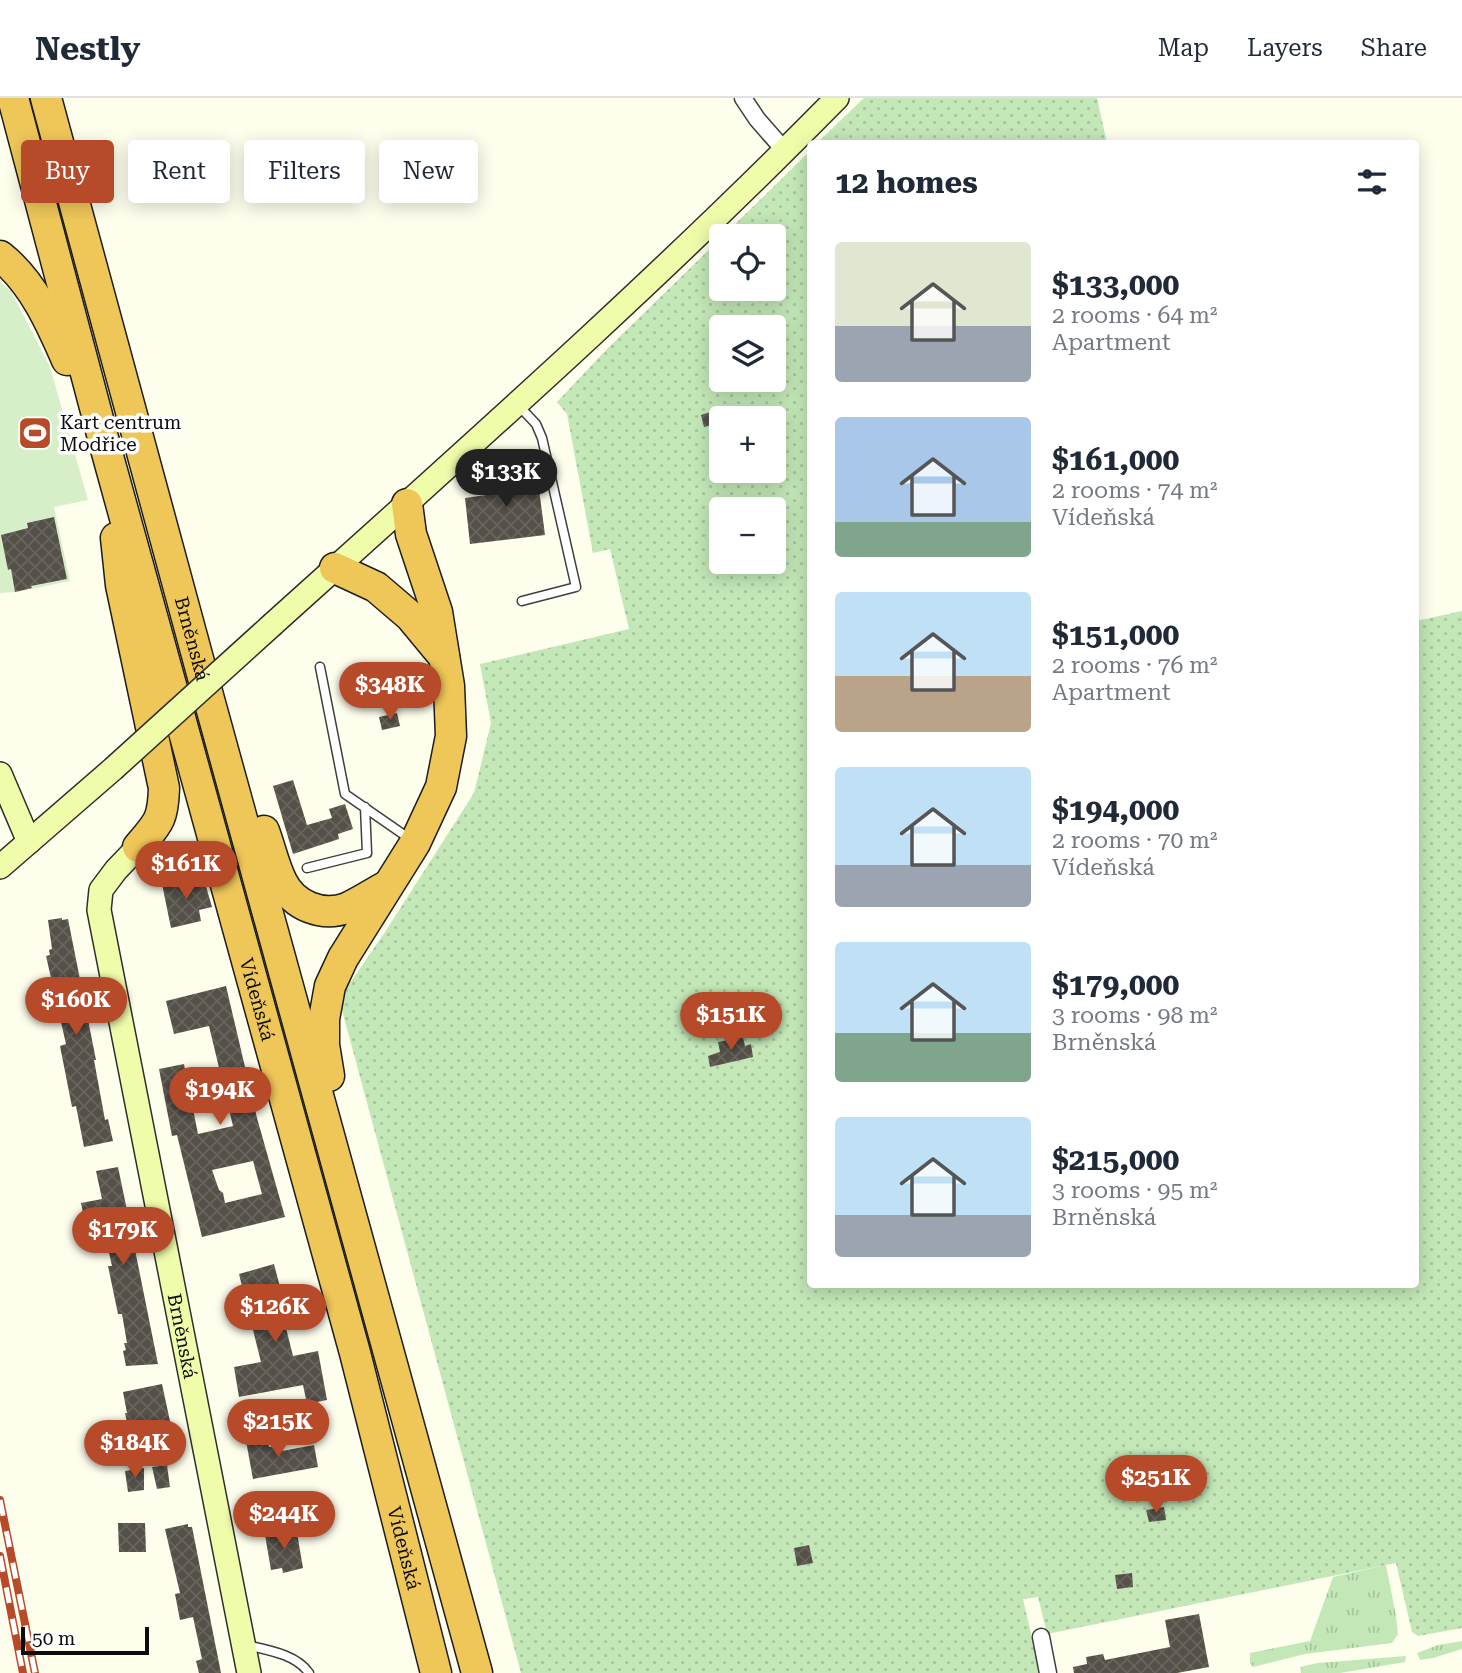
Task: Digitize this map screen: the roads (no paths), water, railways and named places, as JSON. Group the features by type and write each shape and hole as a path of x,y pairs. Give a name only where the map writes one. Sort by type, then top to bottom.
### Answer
{"highway":[{"path":"13,98 106,449 121,584 163,788 163,806 159,822 138,846"},
{"name":"Brněnská","path":"46,98 342,1180"},
{"path":"0,256 20,275 51,323 106,449"},
{"name":"Vídeňská","path":"106,449 355,1353 436,1673"},
{"path":"342,1180 339,1113 324,1045 326,1002 343,957 415,843 441,787 451,736 449,686 437,612 411,534 407,504"},
{"path":"335,568 376,587 410,616 444,658"},
{"path":"224,753 247,782 282,883 301,903 319,911 337,911 388,885"},
{"name":"Vídeňská","path":"342,1180 477,1673"}],"main road":[{"path":"0,867 113,769 517,404 785,151 837,98"},
{"path":"0,774 29,842"},
{"name":"Brněnská","path":"138,846 101,890 99,910 249,1673"}],"street":[{"path":"743,98 785,151"},
{"path":"1041,1637 1048,1673"}],"lane":[{"path":"517,404 536,424 542,438 576,587 522,601"},
{"path":"320,667 345,794 415,843"},
{"path":"307,869 367,853 365,807"},
{"path":"242,1644 278,1653 303,1665 309,1673"}],"railway":[{"path":"0,1500 35,1673"},
{"path":"0,1556 23,1673"}],"place":[{"name":"Kart centrum Modřice","path":"35,433"}]}
